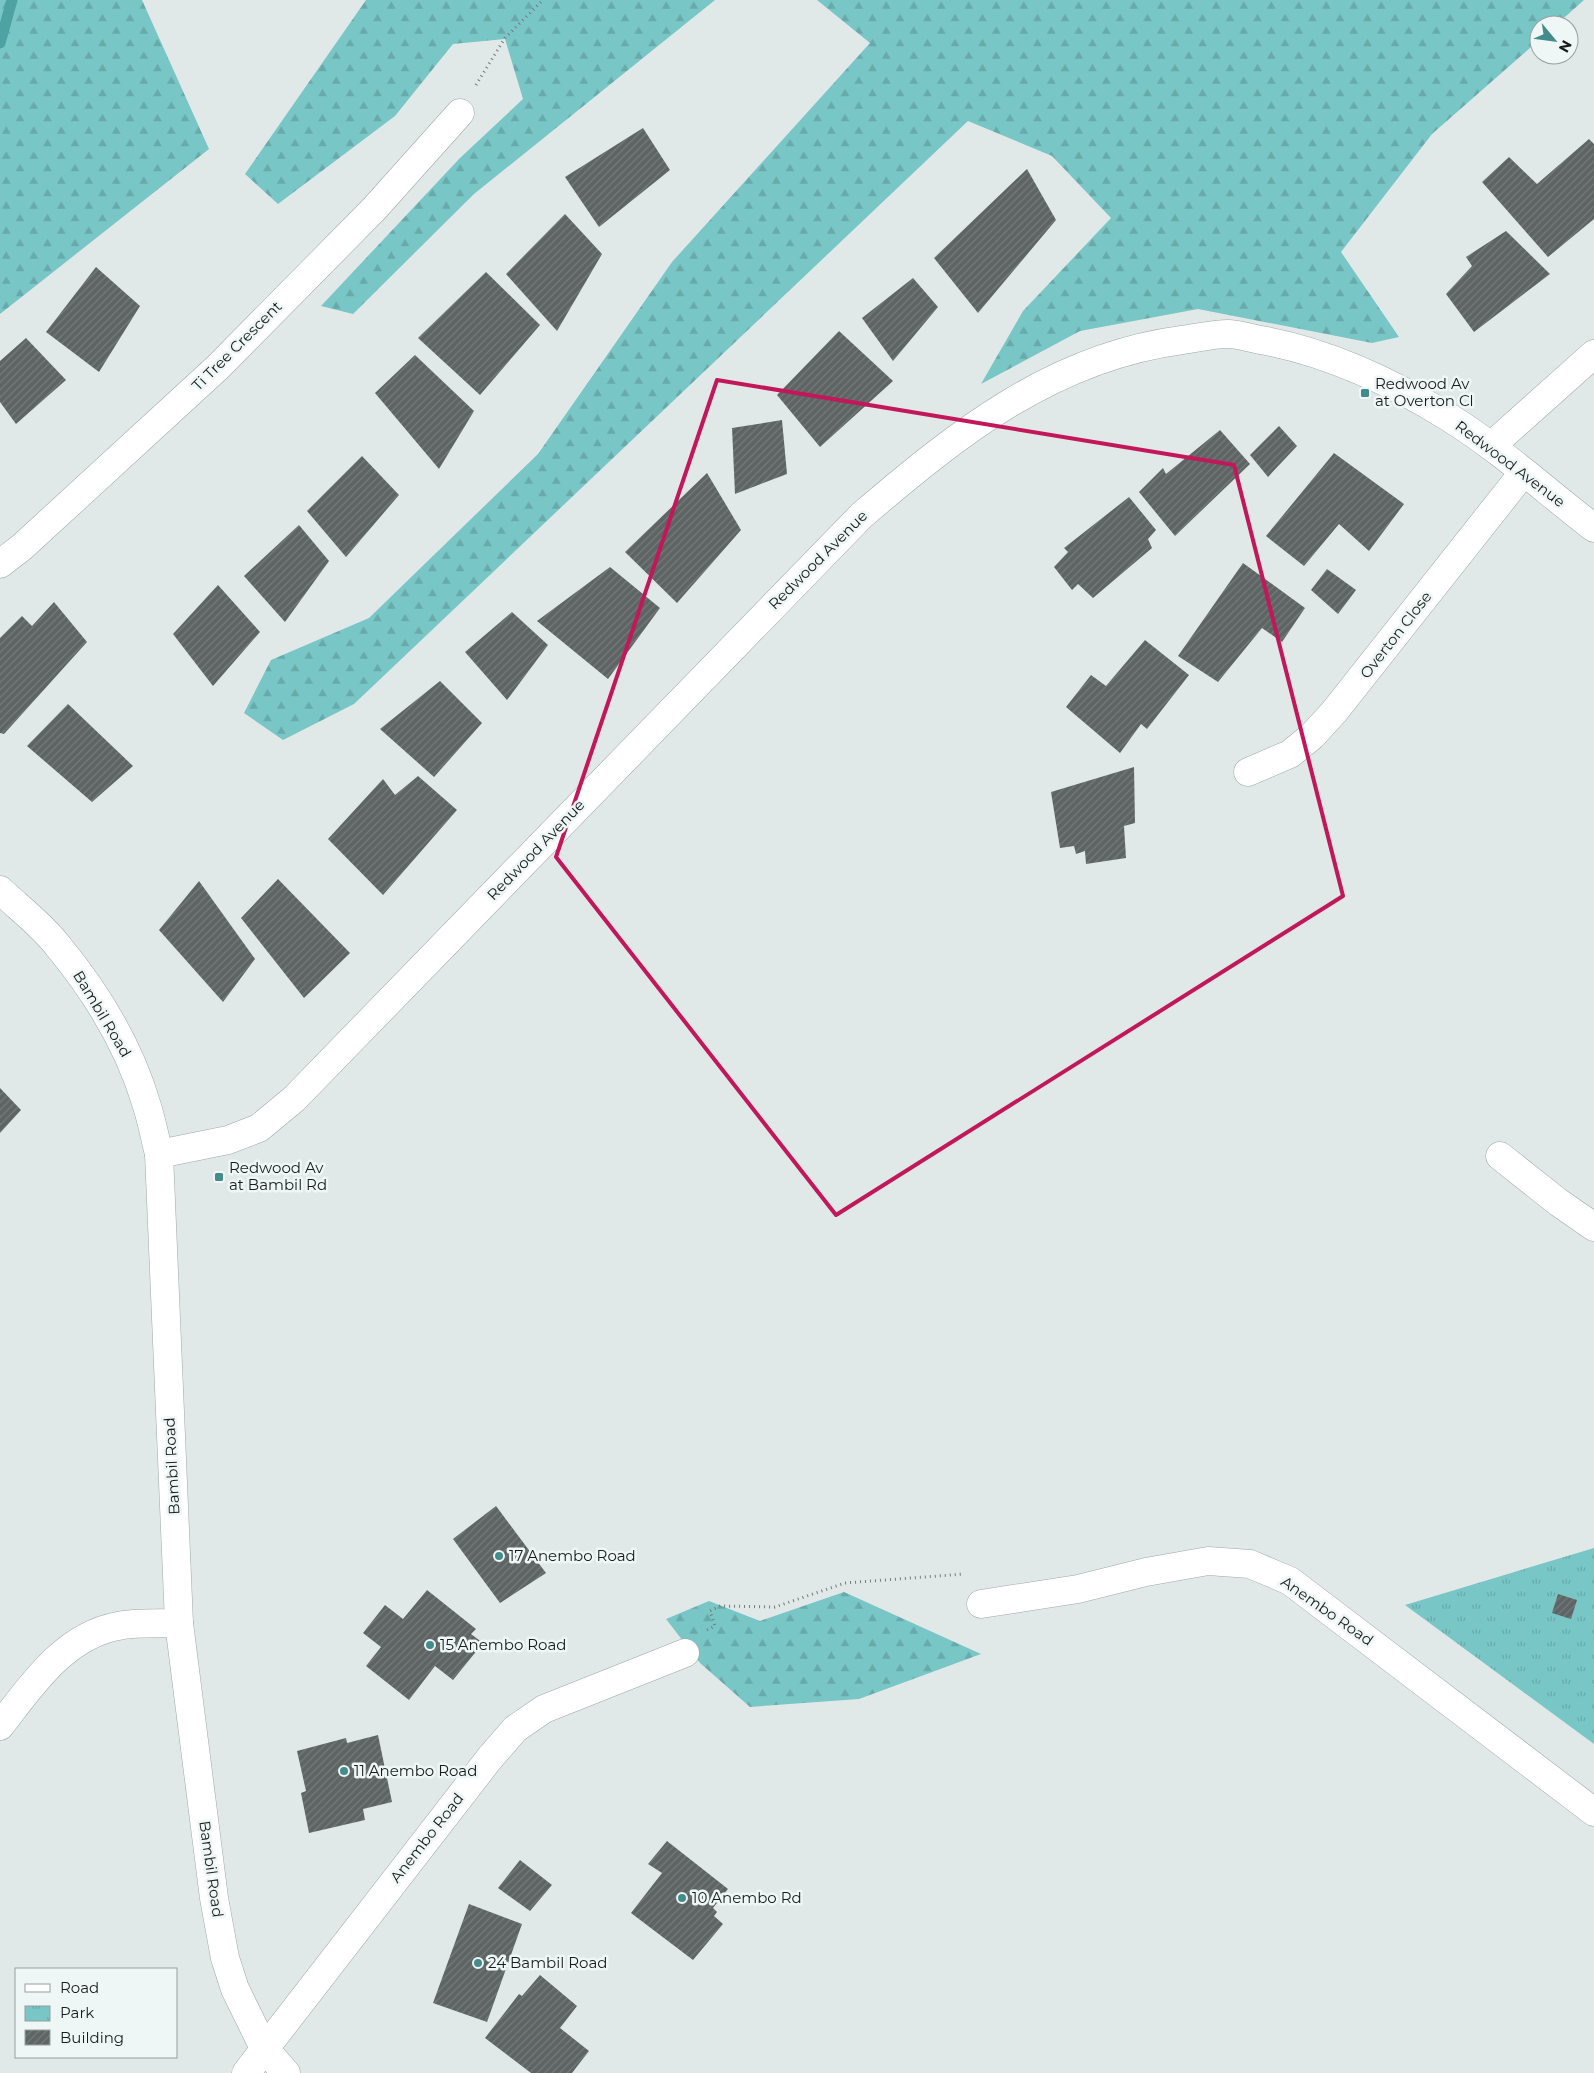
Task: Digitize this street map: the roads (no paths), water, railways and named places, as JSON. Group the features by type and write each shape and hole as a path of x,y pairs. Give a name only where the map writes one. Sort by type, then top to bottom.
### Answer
{"street":[{"name":"Ti Tree Crescent","path":"0,564 22,547 218,367 374,209 460,113"},
{"name":"Redwood Avenue","path":"159,1154 228,1140 259,1128 294,1099 862,515 934,453 998,408 1058,376 1108,356 1156,343 1228,334 1288,345 1340,362 1394,386 1450,418 1491,446 1594,528"},
{"path":"1491,446 1594,354"},
{"name":"Overton Close","path":"1248,772 1290,754 1312,736 1334,712 1523,473"},
{"name":"Bambil Road","path":"0,890 57,944 86,983 112,1025 132,1065 147,1106 159,1154 179,1623 214,1898 225,1958 235,1989 264,2048 286,2073"},
{"path":"1500,1156 1558,1202 1594,1226"},
{"name":"Anembo Road","path":"981,1604 1078,1589 1146,1572 1208,1562 1250,1564 1290,1581 1594,1812"},
{"path":"0,1726 44,1670 69,1648 91,1634 118,1626 179,1623"},
{"name":"Anembo Road","path":"246,2073 489,1758 515,1729 552,1706 685,1653"}],"waterway":[{"path":"0,43 12,0"}],"place":[{"name":"Redwood Av at Overton Cl","path":"1365,393"},
{"name":"Redwood Av at Bambil Rd","path":"219,1177"},
{"name":"17 Anembo Road","path":"499,1556"},
{"name":"15 Anembo Road","path":"430,1645"},
{"name":"11 Anembo Road","path":"344,1771"},
{"name":"10 Anembo Rd","path":"682,1898"},
{"name":"24 Bambil Road","path":"478,1963"}]}
